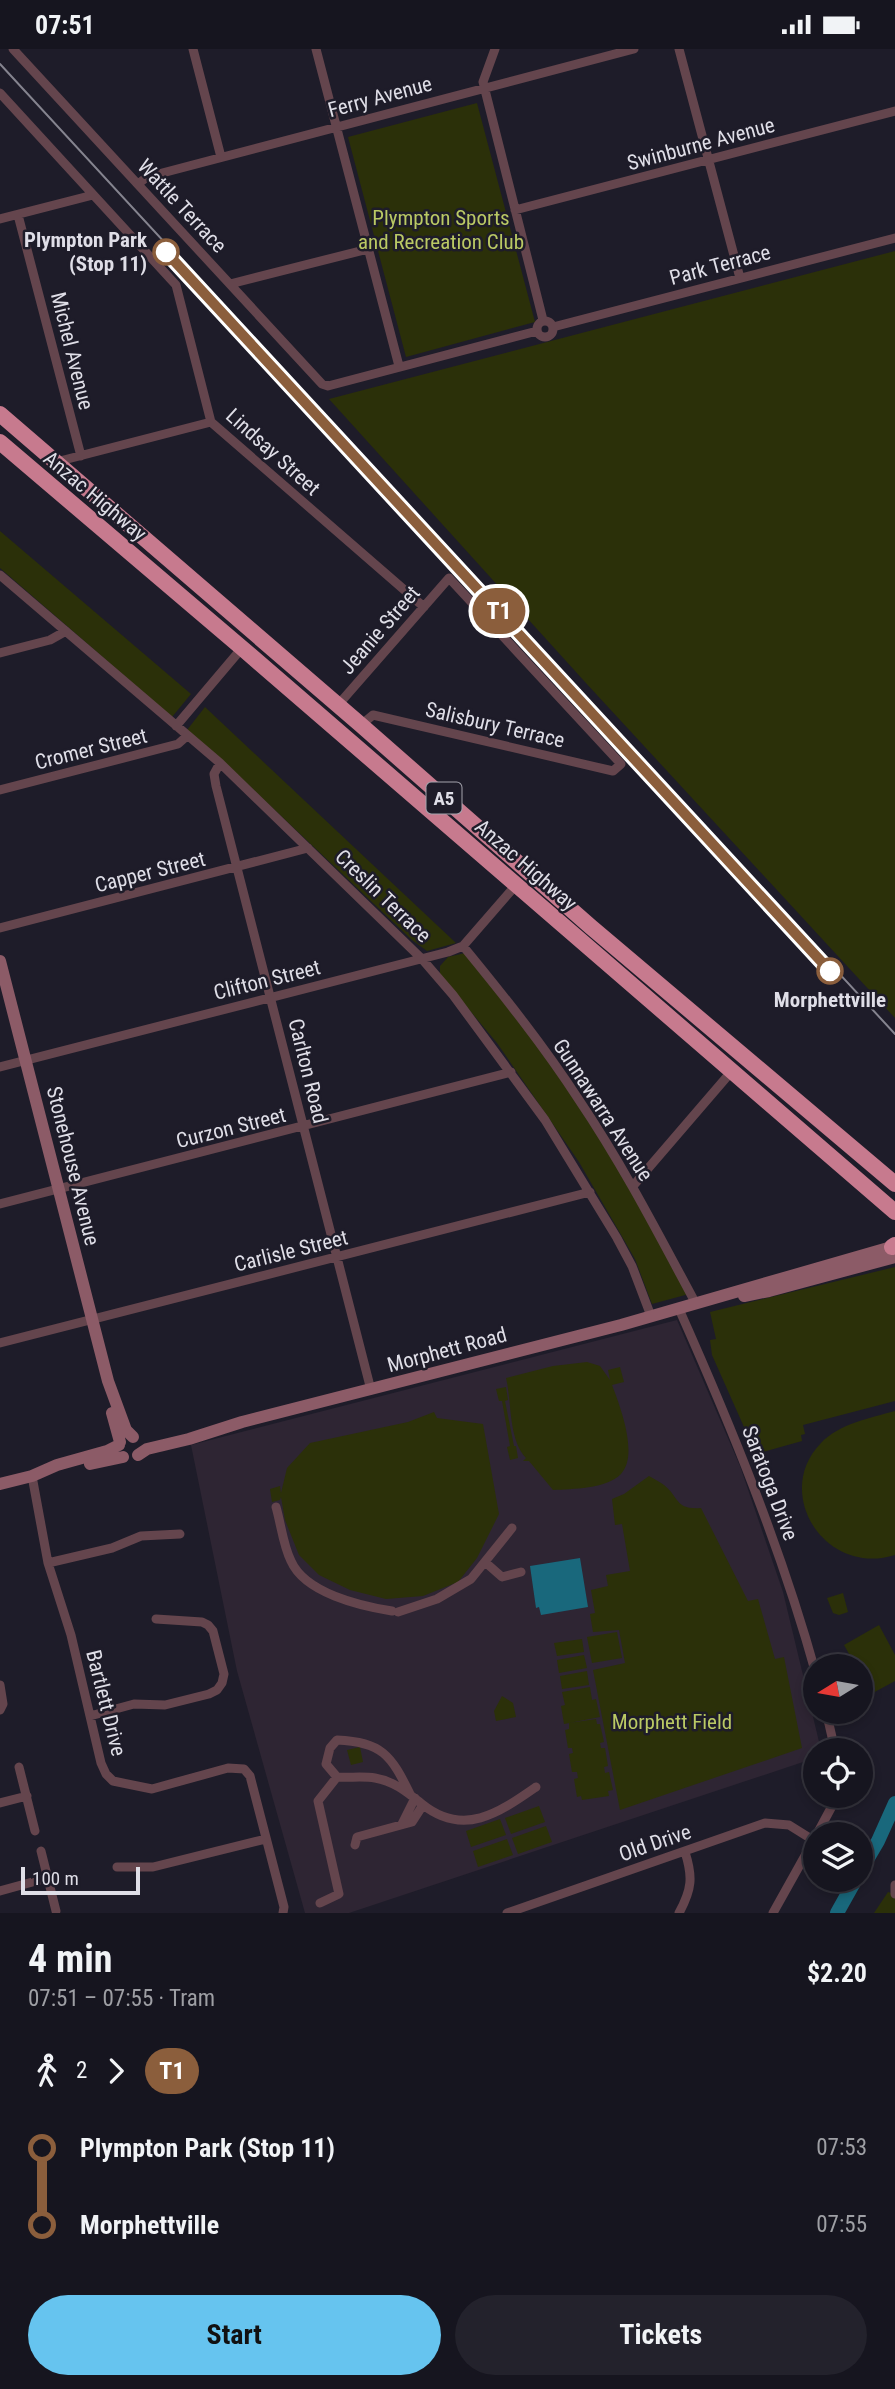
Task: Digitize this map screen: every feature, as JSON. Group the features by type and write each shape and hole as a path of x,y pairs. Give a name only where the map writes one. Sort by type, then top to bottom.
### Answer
{"highway":[{"path":"0,440 11,423"},
{"path":"11,423 19,459"},
{"name":"Anzac Highway","path":"11,423 481,831 895,1184"},
{"name":"Anzac Highway","path":"0,440 895,1212"},
{"path":"280,681 289,673 288,663"},
{"path":"302,700 296,685 304,676"},
{"path":"460,837 469,826 466,818"},
{"path":"481,831 476,840 483,857"},
{"path":"669,991 679,1009 676,1016 669,1018"},
{"path":"701,1046 695,1029 702,1019"}],"street":[{"name":"Wattle Terrace","path":"13,49 316,380 326,386 399,366"},
{"path":"193,49 221,157"},
{"path":"316,49 399,366 537,331"},
{"path":"495,49 483,78 484,87 543,320"},
{"name":"Ferry Avenue","path":"138,184 147,177 634,49"},
{"path":"680,49 740,278"},
{"name":"Lindsay Street","path":"0,93 178,289 211,422 424,607"},
{"name":"Swinburne Avenue","path":"515,210 895,111"},
{"path":"0,219 93,195"},
{"name":"Michel Avenue","path":"18,215 81,456"},
{"name":"Park Terrace","path":"553,327 895,238"},
{"path":"230,284 368,249"},
{"path":"543,320 549,321 553,327 546,337 539,335 537,331 537,325 543,320"},
{"path":"56,462 211,422"},
{"name":"Creslin Terrace","path":"0,576 220,763 422,959 449,990 545,1121 632,1266 651,1316"},
{"name":"Jeanie Street","path":"338,705 449,578 621,764"},
{"path":"0,653 50,640 66,631"},
{"name":"Cromer Street","path":"176,726 242,648"},
{"name":"Salisbury Terrace","path":"361,725 373,715 613,771 621,764"},
{"name":"Cromer Street","path":"0,790 178,744 187,736"},
{"name":"Carlton Road","path":"220,763 215,774 371,1390"},
{"name":"Capper Street","path":"0,928 308,848"},
{"path":"463,946 516,885"},
{"name":"Clifton Street","path":"0,1067 422,959 463,946"},
{"name":"Gunnawarra Avenue","path":"463,946 512,1006 559,1071 633,1186 698,1304"},
{"name":"Stonehouse Avenue","path":"0,961 108,1381 126,1430 135,1439"},
{"name":"Curzon Street","path":"0,1204 511,1072"},
{"path":"633,1186 731,1072"},
{"name":"Carlisle Street","path":"0,1343 590,1192"},
{"name":"Morphett Road","path":"138,1455 147,1449 204,1433 698,1304 764,1282 894,1249"},
{"name":"Saratoga Drive","path":"679,1309 758,1495 810,1654"},
{"name":"Stonehouse Avenue","path":"108,1381 109,1399 121,1448"},
{"name":"Morphett Road","path":"135,1439 149,1441 187,1432 204,1433"},
{"path":"124,1438 135,1439 141,1447 138,1455 131,1459 121,1448 124,1438"},
{"path":"0,1484 121,1448"},
{"name":"Bartlett Drive","path":"32,1476 48,1563 71,1635 101,1763 106,1774 113,1781 152,1789 228,1768 244,1769 250,1776 285,1907 283,1913"},
{"path":"276,1507 291,1563 314,1587 358,1605 395,1612 437,1599 471,1579 512,1528"},
{"path":"48,1563 112,1548 141,1536 180,1534"},
{"path":"485,1562 502,1577 522,1572"},
{"path":"90,1716 134,1704 176,1703 209,1694 222,1683 224,1674 213,1631 208,1625 202,1622 156,1619"},
{"path":"0,1685 3,1704 0,1710"},
{"path":"355,1845 357,1837 412,1822 416,1799 394,1762 372,1745 337,1739 330,1748 326,1764 337,1777 375,1778 404,1790 416,1799 449,1819 468,1821 486,1817 504,1809 536,1787"},
{"path":"19,1766 35,1831"},
{"path":"320,1903 339,1894 318,1801 337,1777"},
{"path":"0,1804 27,1796"},
{"name":"Old Drive","path":"507,1913 765,1823 789,1825 803,1831"},
{"path":"117,1867 153,1867 266,1839"},
{"path":"41,1851 55,1911"},
{"path":"679,1913 690,1889 691,1870 685,1851"},
{"path":"773,1913 803,1859"},
{"path":"0,1891 47,1878"},
{"path":"895,1885 895,1894"}],"shaded area":[{"path":"677,1320 740,1466 783,1592 803,1675 803,1724 815,1724 818,1738 803,1738 803,1762 349,1913 305,1913 237,1671 191,1445"}],"green space":[{"name":"Plympton Sports and Recreation Club","path":"477,103 535,322 406,357 348,137"},
{"path":"895,251 895,1018 329,399"},
{"path":"0,531 191,694 172,717 0,568"},
{"path":"205,707 456,943 427,951 412,940 187,730"},
{"path":"465,953 567,1084 631,1188 689,1294 652,1304 635,1259 579,1162 497,1043 440,975 440,966 448,957"},
{"path":"895,1267 895,1401 803,1425 805,1434 801,1435 802,1441 756,1454 712,1355 710,1340 716,1339 710,1312"},
{"path":"587,1362 600,1366 610,1380 608,1370 620,1367 624,1382 612,1385 626,1430 626,1466 621,1474 607,1483 553,1490 529,1461 523,1461 526,1458 513,1431 506,1378 553,1366"},
{"path":"506,1387 508,1400 505,1401 518,1458 510,1460 502,1401 499,1401 496,1389"},
{"path":"895,1411 895,1555 870,1559 847,1554 828,1542 813,1526 804,1506 802,1485 807,1463 828,1436 855,1423"},
{"path":"434,1412 437,1418 483,1424 499,1514 477,1558 458,1582 423,1596 386,1599 350,1590 319,1575 299,1555 285,1520 281,1497 280,1500 272,1502 270,1489 280,1486 281,1493 287,1468 310,1443 408,1422"},
{"name":"Morphett Field","path":"649,1476 664,1485 682,1505 701,1508 748,1601 758,1599 775,1659 784,1657 802,1748 620,1810 593,1670 625,1663 619,1630 593,1632 590,1614 595,1613 591,1590 608,1586 606,1575 630,1571 622,1524 615,1525 612,1499"},
{"path":"843,1593 848,1612 839,1615 833,1613 827,1598"},
{"path":"879,1625 895,1655 895,1681 873,1693 873,1654 849,1654 844,1645"},
{"path":"617,1632 622,1658 592,1663 587,1637"},
{"path":"582,1639 584,1652 557,1656 554,1643"},
{"path":"584,1655 587,1668 559,1673 557,1660"},
{"path":"587,1671 589,1685 562,1689 560,1676"},
{"path":"590,1687 592,1700 596,1699 600,1717 564,1724 561,1706 565,1705 562,1692"},
{"path":"502,1696 513,1703 516,1717 496,1721 494,1711"},
{"path":"596,1719 597,1724 600,1724 604,1742 600,1743 601,1748 605,1748 608,1766 604,1767 605,1773 609,1772 613,1790 608,1791 609,1796 582,1800 581,1796 577,1797 574,1779 578,1778 577,1772 572,1772 569,1754 573,1753 572,1748 568,1748 565,1730 569,1729 569,1723"},
{"path":"360,1747 363,1762 351,1765 347,1750"},
{"path":"539,1806 545,1822 511,1834 505,1818"},
{"path":"500,1819 506,1835 471,1847 466,1831"},
{"path":"546,1826 552,1842 518,1854 512,1838"},
{"path":"507,1839 513,1855 478,1867 473,1851"},
{"path":"888,1892 895,1894 895,1913 874,1913"}],"water":[{"path":"580,1558 588,1607 541,1615 539,1607 536,1608 530,1566"}],"waterway":[{"path":"873,1850 895,1803"},
{"path":"837,1913 849,1892"}],"tram line":[{"path":"0,64 895,1034"},
{"name":"T1","path":"166,252 830,971"}],"place":[{"name":"Plympton Park (Stop 11)","path":"166,252"},
{"name":"Morphettville","path":"830,971"}]}
